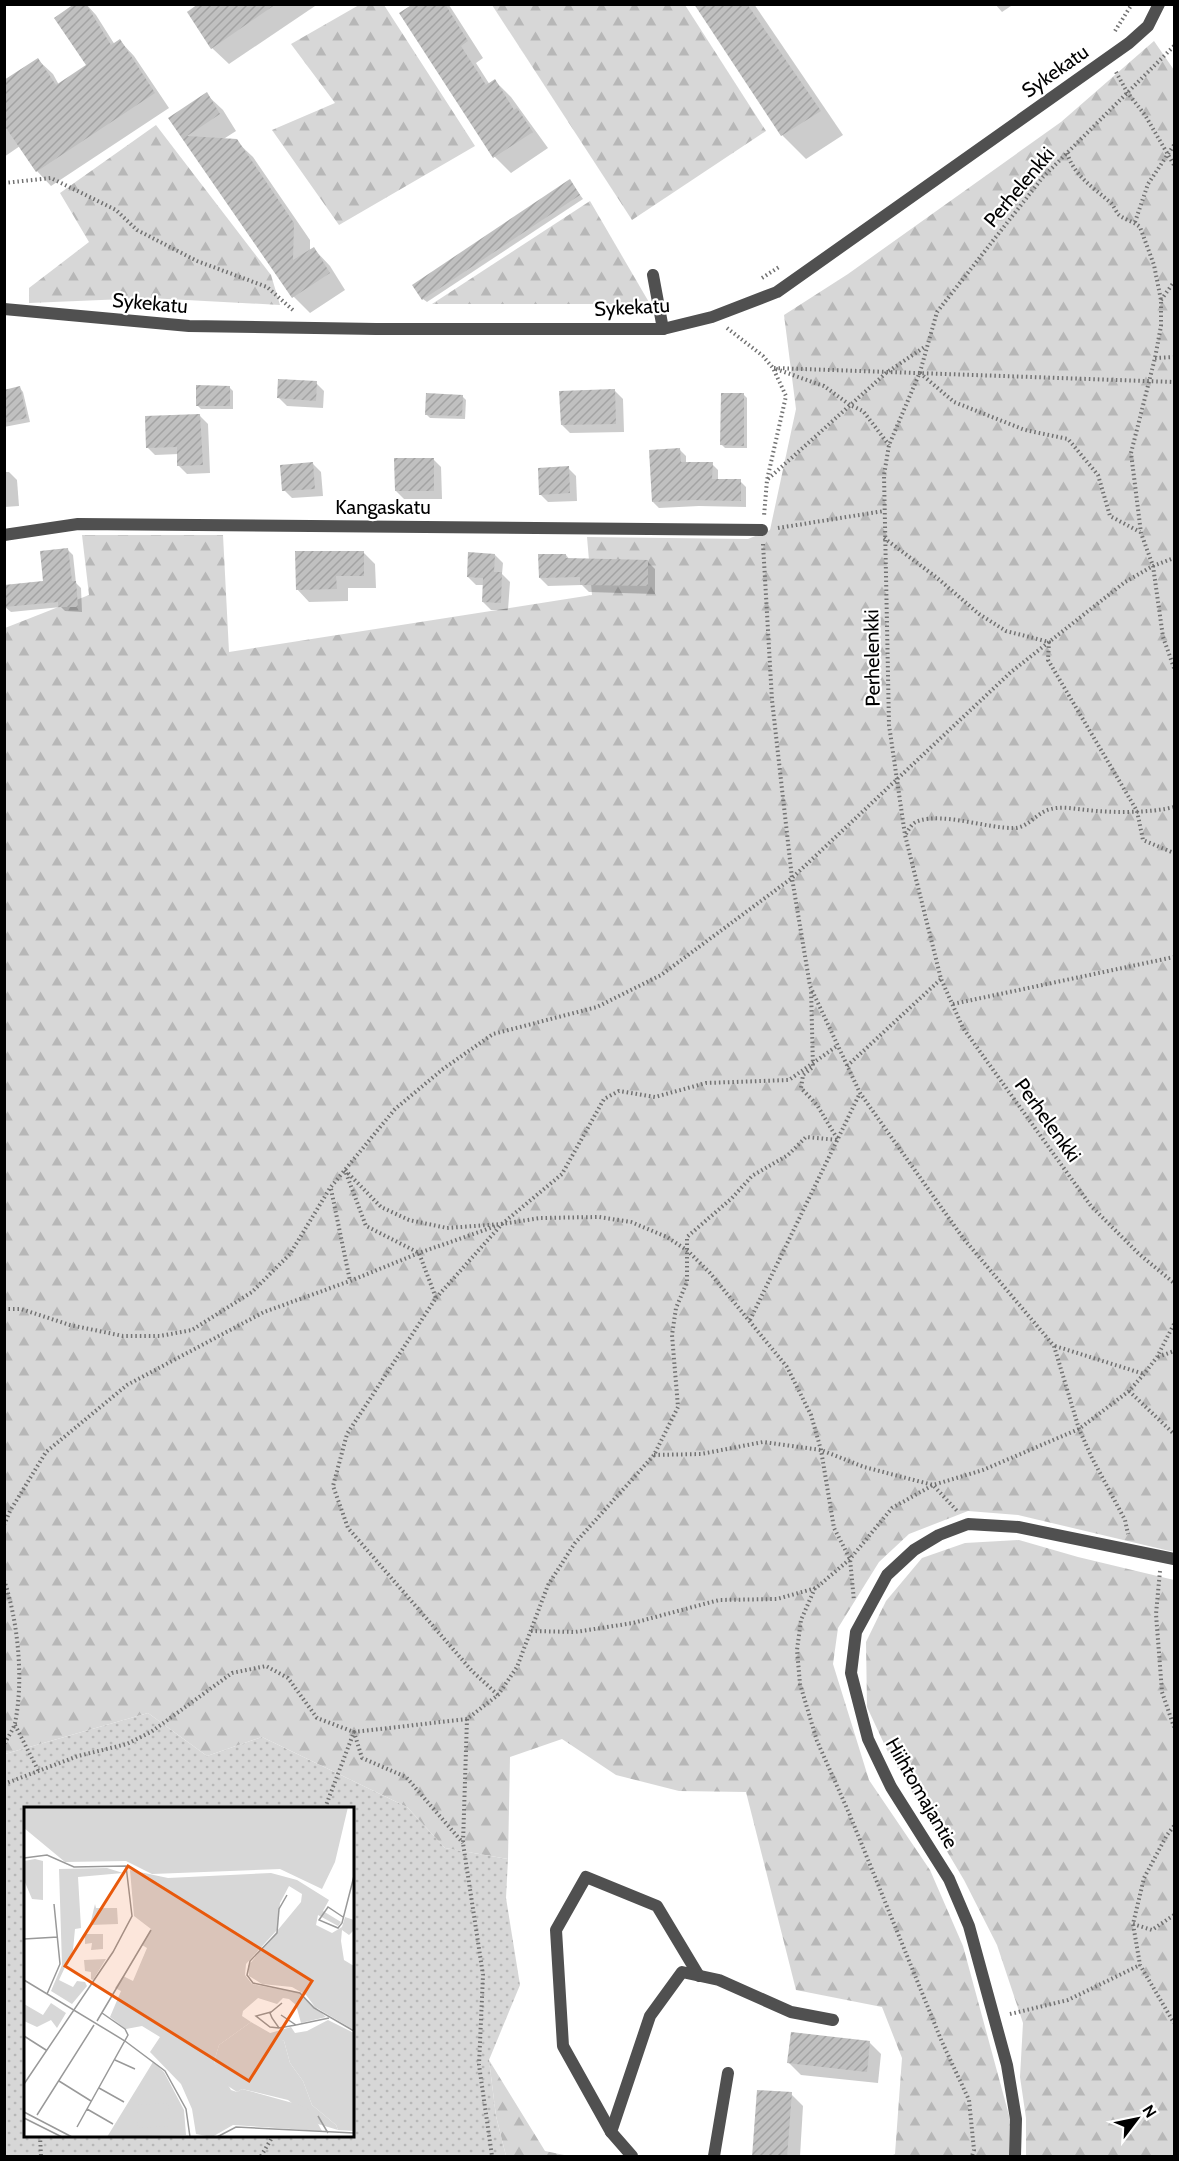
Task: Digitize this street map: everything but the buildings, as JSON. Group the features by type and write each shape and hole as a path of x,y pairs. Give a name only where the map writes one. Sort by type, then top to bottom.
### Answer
{"street":[{"name":"Sykekatu","path":"4,309 189,326 376,329 663,329 712,316 777,292 1129,43 1148,26 1159,4"},
{"path":"653,275 663,329"},
{"name":"Kangaskatu","path":"4,535 78,524 762,530"},
{"name":"Hiihtomajantie","path":"1015,2157 1016,2119 1007,2065 969,1926 949,1879 891,1787 868,1739 851,1673 856,1632 887,1575 914,1550 968,1524 1018,1527 1174,1559"},
{"path":"632,2157 611,2132 563,2046 556,1930 586,1877 657,1906 699,1976"},
{"path":"611,2132 650,2016 682,1972 719,1980 791,2012 833,2020"},
{"path":"714,2157 728,2073"}],"path":[{"path":"1114,32 1132,4"},
{"name":"Perhelenkki","path":"1174,46 1043,177 938,312 920,372 889,445 884,475 889,725 905,835 941,979 963,1028 1091,1206 1139,1254 1174,1283"},
{"path":"1108,58 1174,165"},
{"path":"1135,222 1148,184 1174,145"},
{"path":"1067,153 1071,166 1085,183 1113,205 1118,214 1140,227 1154,266 1161,300 1161,326 1131,453 1141,533 1153,566 1163,637 1174,668"},
{"path":"4,183 51,178 116,210 137,230 197,261 267,287 296,314 287,314"},
{"path":"759,280 789,261"},
{"path":"1161,300 1174,282"},
{"path":"712,316 763,356 773,368 786,396 767,480 762,530 772,700 792,878 810,986 813,1067 803,1075 801,1088 817,1105 838,1140"},
{"path":"767,480 889,371 926,346"},
{"path":"1155,358 1174,357"},
{"path":"773,368 1174,382"},
{"path":"773,368 824,386 862,411 889,445"},
{"path":"920,372 954,402 1025,430 1068,439 1098,475 1110,516 1141,533"},
{"path":"762,530 884,511"},
{"path":"884,538 936,577 979,614 1006,631 1049,642"},
{"path":"4,1309 21,1310 70,1325 123,1336 160,1336 192,1330 252,1292 290,1254 330,1188 395,1108 443,1069 493,1034 597,1007 661,975 792,878 1011,672 1125,582 1153,566 1174,558"},
{"path":"1049,642 1048,660 1137,811 1143,840 1174,853"},
{"path":"905,835 912,825 919,821 948,820 1002,828 1018,828 1051,808 1137,811 1174,807"},
{"path":"953,1005 1174,957"},
{"path":"847,1066 941,979"},
{"path":"810,986 860,1093 963,1238 1054,1346 1079,1429 1125,1520 1130,1551"},
{"path":"498,1695 472,1671 348,1528 333,1486 347,1434 436,1298 502,1224 562,1174 604,1100 619,1091 655,1097 706,1083 789,1080 837,1046"},
{"path":"750,1320 860,1093"},
{"path":"4,1784 78,1756 127,1744 151,1732 232,1672 266,1666 288,1678 317,1718 354,1732 467,1719 498,1695 517,1667 548,1585 575,1543 654,1455 678,1407 672,1335 676,1308 687,1282 687,1237 732,1198 752,1176 788,1155 806,1137 838,1140"},
{"path":"345,1170 381,1207 408,1220 447,1227 502,1224 540,1218 599,1217 631,1222 667,1237 688,1251 711,1273 787,1367 811,1415 821,1450 834,1528 850,1559 856,1632"},
{"path":"345,1170 366,1226 419,1253 436,1298"},
{"path":"330,1188 350,1281"},
{"path":"4,1525 46,1452 127,1385 264,1312 502,1224"},
{"path":"972,2157 974,2150 969,2100 942,2042 849,1813 817,1741 800,1684 797,1650 801,1620 816,1588 850,1559 892,1508 933,1485 983,1470 1079,1429 1129,1391 1158,1357 1174,1324"},
{"path":"1054,1346 1144,1374"},
{"path":"1158,1357 1174,1351"},
{"path":"1129,1391 1174,1434"},
{"path":"654,1455 701,1454 763,1442 821,1450 864,1467 933,1485 968,1524"},
{"path":"1162,1556 1155,1614 1161,1692 1174,1727"},
{"path":"4,1580 12,1602 19,1672 15,1725 4,1744"},
{"path":"531,1631 575,1632 633,1623 719,1600 777,1599 816,1588"},
{"path":"467,1719 463,1843 483,1975 479,2065 492,2157"},
{"path":"15,1725 39,1772"},
{"path":"326,1807 354,1732"},
{"path":"354,1732 362,1758 406,1777 463,1843"},
{"path":"1174,1826 1144,1878 1132,1924 1140,1965 1174,2023"},
{"path":"1132,1924 1152,1930 1174,1916"},
{"path":"994,2018 1068,2000 1140,1965"},
{"path":"40,2137 41,2157"},
{"path":"261,2157 272,2137"}],"green space":[{"path":"359,5 384,5 475,146 339,225 272,130 335,103 291,44"},
{"path":"492,5 685,5 766,131 632,220"},
{"path":"1154,41 1174,70 1174,1552 1018,1515 968,1511 909,1534 879,1562 838,1628 833,1664 869,1780 930,1870 963,1946 1010,2119 1009,2156 891,2156 895,2154 902,2058 882,2007 796,1990 746,1792 679,1791 616,1775 562,1739 510,1757 508,1859 445,1848 407,1807 262,1737 207,1756 148,1713 5,1754 5,628 89,595 82,535 223,535 229,652 592,595 587,537 748,539 770,530 796,409 784,315 848,274 1061,122"},
{"path":"156,125 271,275 280,305 149,298 29,303 29,288 89,242 60,193"},
{"path":"590,201 650,304 432,304"},
{"path":"1019,1540 1174,1580 1174,2156 1026,2156 1026,2118 1020,2077 1023,2023 997,1945 964,1880 887,1750 867,1707 866,1642 886,1601 922,1558 965,1543"},
{"path":"148,1713 207,1756 262,1737 407,1807 445,1848 508,1859 506,1898 520,1985 489,2060 496,2116 506,2156 5,2156 5,1754"},
{"path":"489,2060 545,2151 569,2156 506,2156 496,2116"}]}
